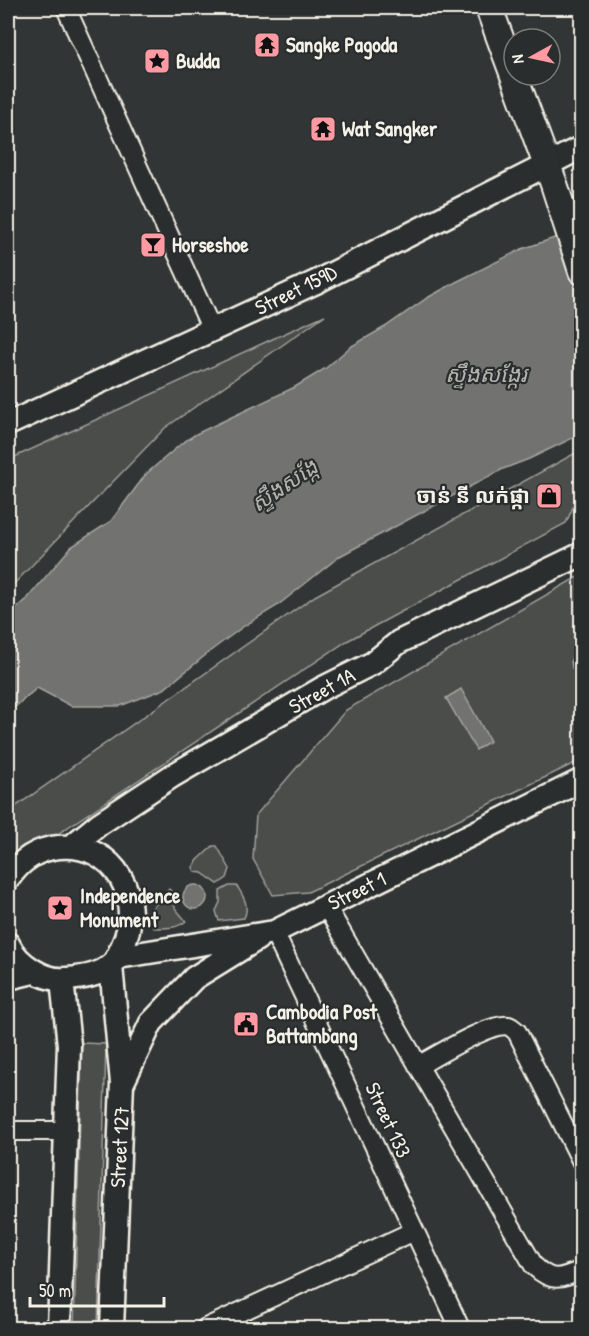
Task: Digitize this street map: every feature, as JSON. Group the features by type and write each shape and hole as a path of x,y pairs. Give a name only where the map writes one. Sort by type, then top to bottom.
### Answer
{"main road":[{"path":"489,8 550,174 582,271"}],"street":[{"path":"66,8 212,330"},
{"name":"Street 159D","path":"8,424 550,174 582,147"},
{"name":"Street 1A","path":"72,846 99,824 172,776 323,688 373,663 399,642 582,554"},
{"name":"Street 1","path":"62,980 82,978 98,973 114,961 270,932 582,780"},
{"path":"8,878 25,859 47,848 72,846 95,853 115,869 128,890 131,915 126,939 114,961"},
{"path":"326,906 534,1266 544,1275 555,1279 582,1269"},
{"path":"122,1083 152,1023 194,978 270,932"},
{"name":"Street 133","path":"270,932 460,1329"},
{"path":"8,944 13,954 33,972 62,980 69,1045 60,1329"},
{"name":"Street 127","path":"111,1329 122,1083 114,961"},
{"path":"8,978 33,972"},
{"path":"418,1066 476,1034 500,1026 509,1026 516,1032 582,1162"},
{"path":"8,1131 66,1131"},
{"path":"206,1329 414,1231"}],"shaded area":[{"path":"325,315 165,428 8,590 8,460"},
{"path":"581,450 581,489 566,523 347,641 8,867 8,812 315,596"},
{"path":"581,575 581,760 308,892 273,895 253,859 256,815 346,710"},
{"path":"213,846 217,846 230,869 227,878 218,884 202,873 195,872 193,867"},
{"path":"229,886 237,886 245,901 246,914 244,918 219,921 216,911 220,902 220,891"},
{"path":"169,889 172,892 175,908 186,921 175,927 154,928 148,913"},
{"path":"82,1043 106,1044 98,1328 74,1328"}],"water":[{"name":"ស្ទឹងសង្កែរ","path":"581,229 581,434 503,469 340,556 277,606 244,626 213,649 164,689 120,706 71,706 37,688 8,713 8,616 26,600 71,547 111,521 146,474 182,443 196,434 295,387 326,368 350,347 456,282 522,249"},
{"path":"581,651 582,674 572,668 571,660"},
{"path":"461,689 490,741 476,750 446,698"},
{"path":"195,885 204,888 207,897 204,906 195,909 186,906 183,897 186,888"}],"place":[{"name":"Sangke Pagoda","path":"267,45"},
{"name":"Budda","path":"157,61"},
{"name":"Wat Sangker","path":"323,129"},
{"name":"Horseshoe","path":"153,245"},
{"name":"ចាន់ នី លក់ផ្កា","path":"549,496"},
{"name":"Independence Monument","path":"60,908"},
{"name":"Cambodia Post Battambang","path":"246,1024"}],"water label":[{"name":"ស្ទឹងសង្កែ","path":"284,485"}]}
